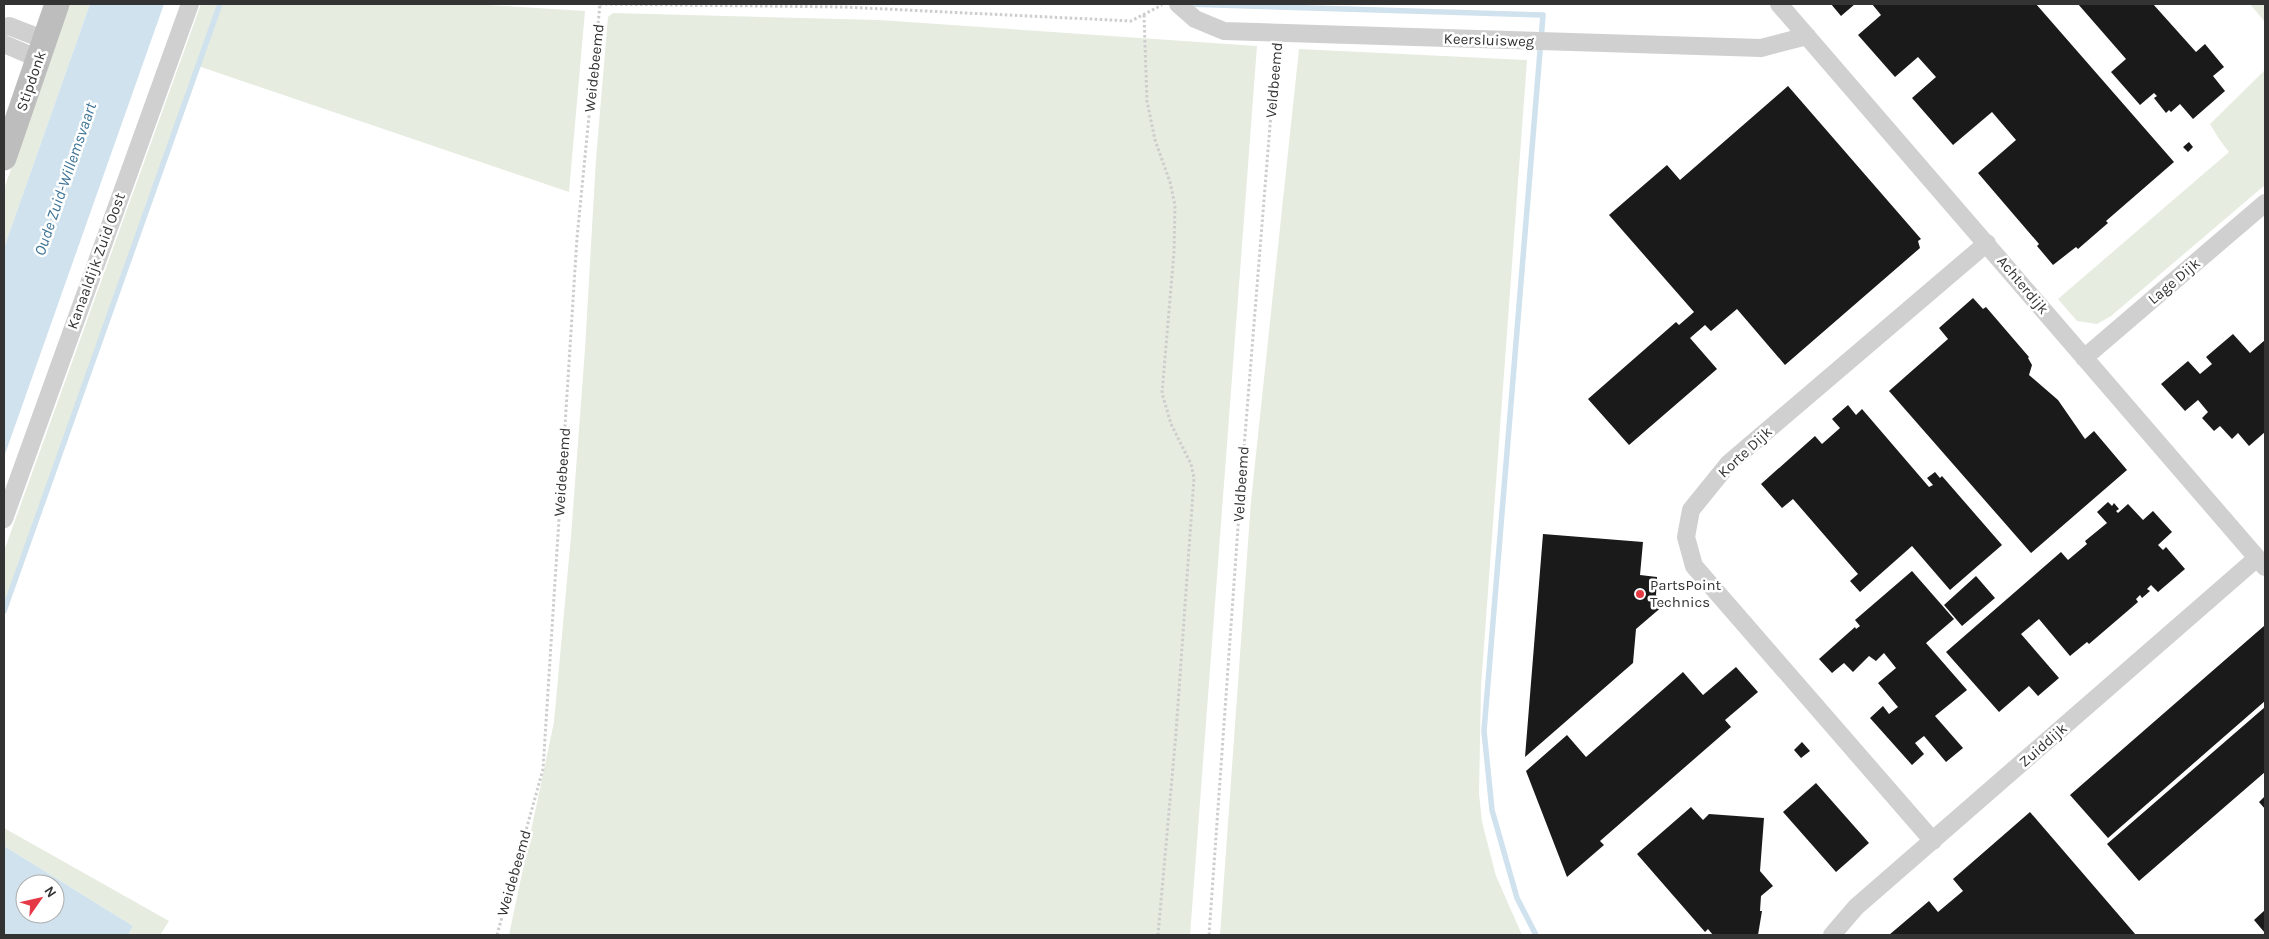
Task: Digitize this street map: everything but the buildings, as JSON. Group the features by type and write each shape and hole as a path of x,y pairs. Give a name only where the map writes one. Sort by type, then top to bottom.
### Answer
{"main road":[{"name":"Stipdonk","path":"4,158 57,4"}],"street":[{"name":"Kanaaldijk Zuid Oost","path":"4,520 190,4"},
{"name":"Keersluisweg","path":"1178,4 1195,18 1224,31 1761,48 1807,36"},
{"name":"Achterdijk","path":"1779,4 2261,562"},
{"path":"4,27 9,26 42,49"},
{"path":"4,44 42,49"},
{"name":"Lage Dijk","path":"2084,358 2265,203"},
{"name":"Korte Dijk","path":"1933,841 1694,566 1686,537 1691,510 1729,463 1987,243"},
{"name":"Zuiddijk","path":"1832,935 1856,908 1933,841 2261,562"}],"path":[{"path":"600,4 844,7 1131,22 1164,4"},
{"name":"Weidebeemd","path":"497,935 543,768 577,238 600,4"},
{"path":"1144,15 1147,101 1155,140 1170,182 1175,205 1174,252 1162,393 1171,424 1191,464 1194,478 1176,733 1158,935"},
{"name":"Veldbeemd","path":"1209,935 1241,485 1278,33"}],"shaded area":[{"path":"69,4 90,4 4,248 4,189"},
{"path":"201,4 473,4 585,11 569,192 198,66 4,610 4,551"},
{"path":"2250,4 2265,4 2265,22"},
{"path":"613,13 879,20 1257,46 1190,935 509,935 554,722 571,536 585,349 596,159 608,17"},
{"path":"1299,49 1527,60 1481,687 1479,794 1482,822 1496,876 1522,935 1220,935 1251,501"},
{"path":"2265,70 2265,185 2111,316 2097,324 2077,321 2058,299 2229,152 2210,124"},
{"path":"4,828 169,921 160,935 128,935 133,926 65,884 65,874 49,874 4,846"}],"water":[{"name":"Oude Zuid-Willemsvaart","path":"90,4 164,4 4,457 4,248"},
{"path":"4,846 49,874 15,874 15,924 65,924 65,884 133,926 128,935 4,935"}],"waterway":[{"path":"4,611 220,4"},
{"path":"1184,4 1543,15 1484,731 1492,810 1517,898 1536,935"}],"place":[{"name":"PartsPoint Technics","path":"1640,594"}]}
